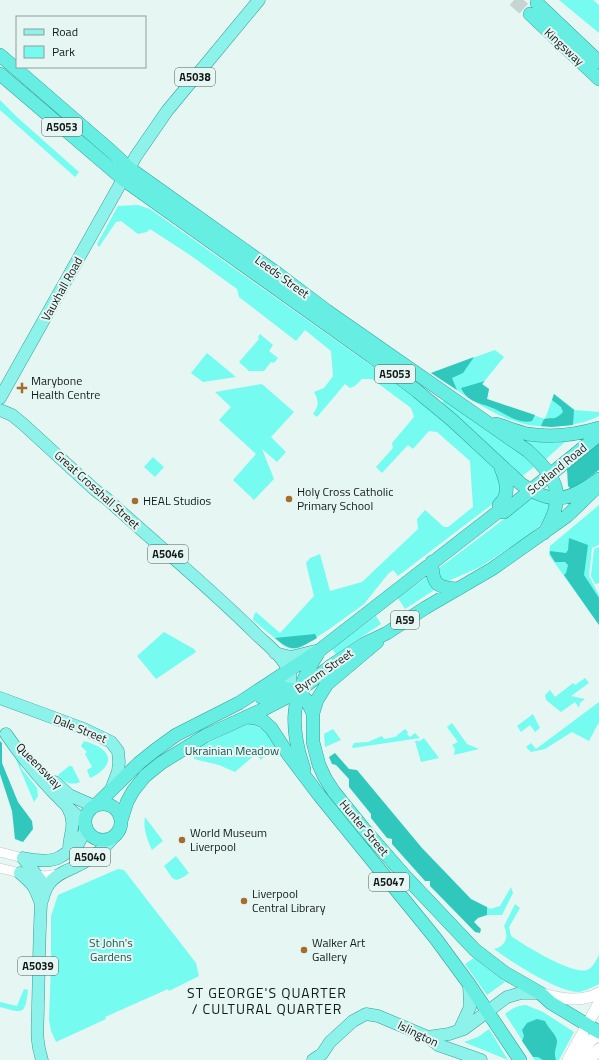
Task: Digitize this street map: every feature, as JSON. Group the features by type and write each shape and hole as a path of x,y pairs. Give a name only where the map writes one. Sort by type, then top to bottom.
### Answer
{"highway":[{"name":"Kingsway","path":"599,50 537,3 599,62"},
{"name":"Kingsway","path":"530,14 599,79"},
{"name":"Leeds Street","path":"0,55 112,152 126,174 278,274 333,315 528,451 540,462 554,482 557,499 556,509 552,520 544,533"},
{"name":"Leeds Street","path":"0,74 126,174 417,391 452,420 521,484 531,491 557,499"},
{"path":"484,420 527,434 551,437 582,433 599,428"},
{"name":"Scotland Road","path":"514,504 599,435"},
{"path":"499,510 499,504 506,496 507,486 500,465"},
{"path":"557,499 574,495 599,479"},
{"name":"A59","path":"544,533 567,516 599,486"},
{"name":"Byrom Street","path":"95,805 139,763 176,735 239,703 320,650 499,510 504,512 514,504"},
{"name":"Byrom Street","path":"121,821 127,802 133,791 145,776 161,763 204,736 282,700 294,690 364,644 387,633 419,611 492,569 544,533"},
{"path":"432,562 432,574 434,581 439,586 458,589"},
{"name":"Hunter Street","path":"387,633 368,651 327,684 321,693 313,713 313,742 319,765 325,778 344,804 404,875 464,939 494,966 540,993"},
{"path":"294,690 320,650"},
{"path":"239,703 249,704 282,688 294,690 307,701 313,713"},
{"name":"A5047","path":"294,690 295,732 299,754 308,781"},
{"name":"A5047","path":"247,717 256,718 263,721 271,728 308,781"},
{"name":"Hunter Street","path":"308,781 436,939 469,984 520,1060"},
{"path":"108,804 119,814 121,821 119,830 114,836 106,839 97,838 90,834 85,824 87,813 95,805 108,804"},
{"name":"A5047","path":"540,993 551,1002 587,1025"},
{"path":"587,1025 599,1032"}],"main road":[{"name":"Vauxhall Road","path":"0,398 126,174 166,111 259,0"},
{"name":"Great Crosshall Street","path":"0,410 12,415 23,424 95,490 240,618 275,654 289,671"},
{"path":"275,654 291,657 320,650"},
{"path":"289,671 294,690"},
{"name":"Dale Street","path":"0,698 84,729 111,742 118,751 119,762 118,771 111,790"},
{"name":"Queensway","path":"85,824 67,807 18,751 6,734 23,748 60,788 69,795 95,805"},
{"name":"A5040","path":"67,807 73,821 69,841 69,850"},
{"name":"A5040","path":"23,858 32,860 55,859 65,854 69,850 76,848 84,833 85,824"},
{"name":"A5040","path":"61,873 78,865 106,847 114,836"},
{"path":"23,858 46,890"},
{"name":"A5039","path":"20,873 34,886 41,904"},
{"name":"A5039","path":"42,1060 36,1029 41,904 48,885 61,873"},
{"path":"459,1031 470,1007 469,984"},
{"path":"428,1037 459,1031 469,1026 501,1000 521,993 540,993 556,998 574,999 587,998 599,993"},
{"path":"568,1060 599,1003"},
{"name":"Islington","path":"313,1060 322,1054 330,1042 353,1021 366,1014 378,1016 428,1037 438,1044 481,1060"},
{"path":"579,1060 591,1040 599,1035"},
{"path":"590,1060 599,1049"}],"street":[{"path":"0,852 23,858"},
{"path":"0,868 20,873"},
{"name":"A5040","path":"20,873 45,876 61,873"}],"green space":[{"path":"559,0 593,0 599,5 599,33"},
{"path":"0,100 79,172 75,177 0,110"},
{"path":"138,205 150,209 382,373 450,424 496,468 502,483 499,499 398,576 393,570 388,574 364,604 301,647 292,649 284,646 253,620 256,612 280,633 314,596 306,563 310,558 320,554 330,591 362,582 418,529 417,519 425,510 444,527 448,527 473,507 470,461 437,432 429,431 413,449 408,445 382,473 376,467 393,448 392,443 414,417 411,408 372,379 362,379 355,386 350,388 345,384 317,417 313,414 318,403 314,392 324,388 333,376 331,351 305,330 296,341 239,297 237,289 190,255 150,229 147,232 138,234 121,221 116,222 99,247 97,244 118,206"},
{"path":"260,334 273,345 269,351 278,358 274,363 271,362 264,371 249,371 239,362 259,339 258,337"},
{"path":"495,350 504,357 482,384 489,389 487,399 545,419 554,394 575,410 599,412 599,416 577,424 564,426 534,426 524,424 487,409 431,373"},
{"path":"207,353 236,377 203,382 191,373"},
{"path":"262,384 294,412 271,437 286,452 277,462 262,449 274,479 254,500 233,480 256,454 219,420 231,407 215,392"},
{"path":"446,398 523,455 534,467 521,477 441,404"},
{"path":"527,440 552,443 565,442 545,460 526,442"},
{"path":"153,457 164,467 155,477 144,467"},
{"path":"533,497 550,502 544,520 539,526 529,535 480,567 446,582 441,581 438,569"},
{"path":"599,505 599,545 592,548 589,576 599,595 599,625 549,555 550,546"},
{"path":"599,547 599,583 595,584 591,576 594,549"},
{"path":"428,576 436,589 405,609 398,598"},
{"path":"376,616 381,624 336,654 332,649"},
{"path":"164,632 194,649 196,652 156,679 137,656"},
{"path":"585,678 589,683 571,696 585,699 580,703 579,708 575,702 561,712 546,700 545,695 550,690 555,697 573,683 575,685"},
{"path":"599,702 599,722 589,741 572,732 545,749 531,752 526,747 531,743 536,749"},
{"path":"533,714 540,728 535,732 530,725 521,732 517,726"},
{"name":"Ukrainian Meadow","path":"251,723 267,732 280,752 276,756 270,750 261,760 256,754 235,772 219,765 194,759 194,750"},
{"path":"452,723 467,744 479,749 454,755 455,749 452,745 458,742 447,727"},
{"path":"333,729 341,740 325,747 324,734"},
{"path":"405,729 410,737 415,733 420,738 352,747 354,743 368,742 382,736 384,739 395,737"},
{"path":"424,738 439,758 421,762 415,741 420,741"},
{"path":"84,741 102,749 108,758 108,762 103,770 90,778 87,770 92,767 85,754 87,752 81,746"},
{"path":"15,757 21,764 21,768 37,788 38,796 34,802"},
{"path":"69,766 72,766 80,782 74,784 68,783 58,775"},
{"path":"145,817 163,841 152,850 146,834"},
{"path":"176,856 189,873 177,880 172,878 164,866"},
{"name":"St John's Gardens","path":"118,869 124,870 196,963 199,976 169,991 168,989 105,1017 106,1019 56,1042 51,1031 49,1020 51,916 58,895"},
{"path":"511,887 513,893 502,915 487,915 487,907 490,909 500,906"},
{"path":"515,904 520,908 509,927 511,936 526,946 560,964 580,970 587,970 591,968 599,955 599,984 579,992 570,991 535,975 494,949 498,948 504,943 506,934 504,926"},
{"path":"474,958 505,982 487,995 465,964"},
{"path":"24,989 28,990 26,1004 22,1010 14,1011 0,1007 0,1002 17,1006"},
{"path":"526,1005 543,1012 574,1032 559,1060 535,1060 505,1014 510,1010"},
{"path":"489,1029 508,1060 464,1042 478,1037"}],"shaded area":[{"path":"474,357 463,373 452,378 457,390 431,373"},
{"path":"485,381 482,384 489,389 487,399 535,415 532,421 528,422 510,417 472,400 461,388"},
{"path":"554,394 574,410 573,425 551,427 541,426 544,419 556,418 563,412 561,407 552,400"},
{"path":"599,443 599,470 572,490 568,486 567,469"},
{"path":"569,538 588,545 584,575 599,598 599,625 564,575 568,565 565,562 555,562 550,554 550,551 566,553 568,550"},
{"path":"315,634 317,638 296,648 286,646 275,638"},
{"path":"0,741 2,743 2,763 18,802 32,821 33,829 23,842 15,839 12,811 0,774"},
{"path":"335,753 349,769 357,770 422,848 471,899 487,907 487,915 478,918 474,922 481,929 480,933 475,932 430,886 430,881 425,881 392,844 392,839 387,838 371,818 371,814 349,787 349,779 336,765 332,764 329,757"},
{"path":"537,1019 545,1021 557,1039 555,1052 556,1060 543,1060 538,1057 533,1057 522,1041 524,1036 522,1030 527,1023"}],"tunnel":[{"path":"514,0 530,14"}],"place":[{"name":"Marybone Health Centre","path":"22,388"},
{"name":"Holy Cross Catholic Primary School","path":"289,499"},
{"name":"HEAL Studios","path":"135,501"},
{"name":"World Museum Liverpool","path":"182,840"},
{"name":"Liverpool Central Library","path":"244,901"},
{"name":"Walker Art Gallery","path":"304,950"}],"district":[{"name":"ST GEORGE'S QUARTER / CULTURAL QUARTER","path":"267,1002"}]}
